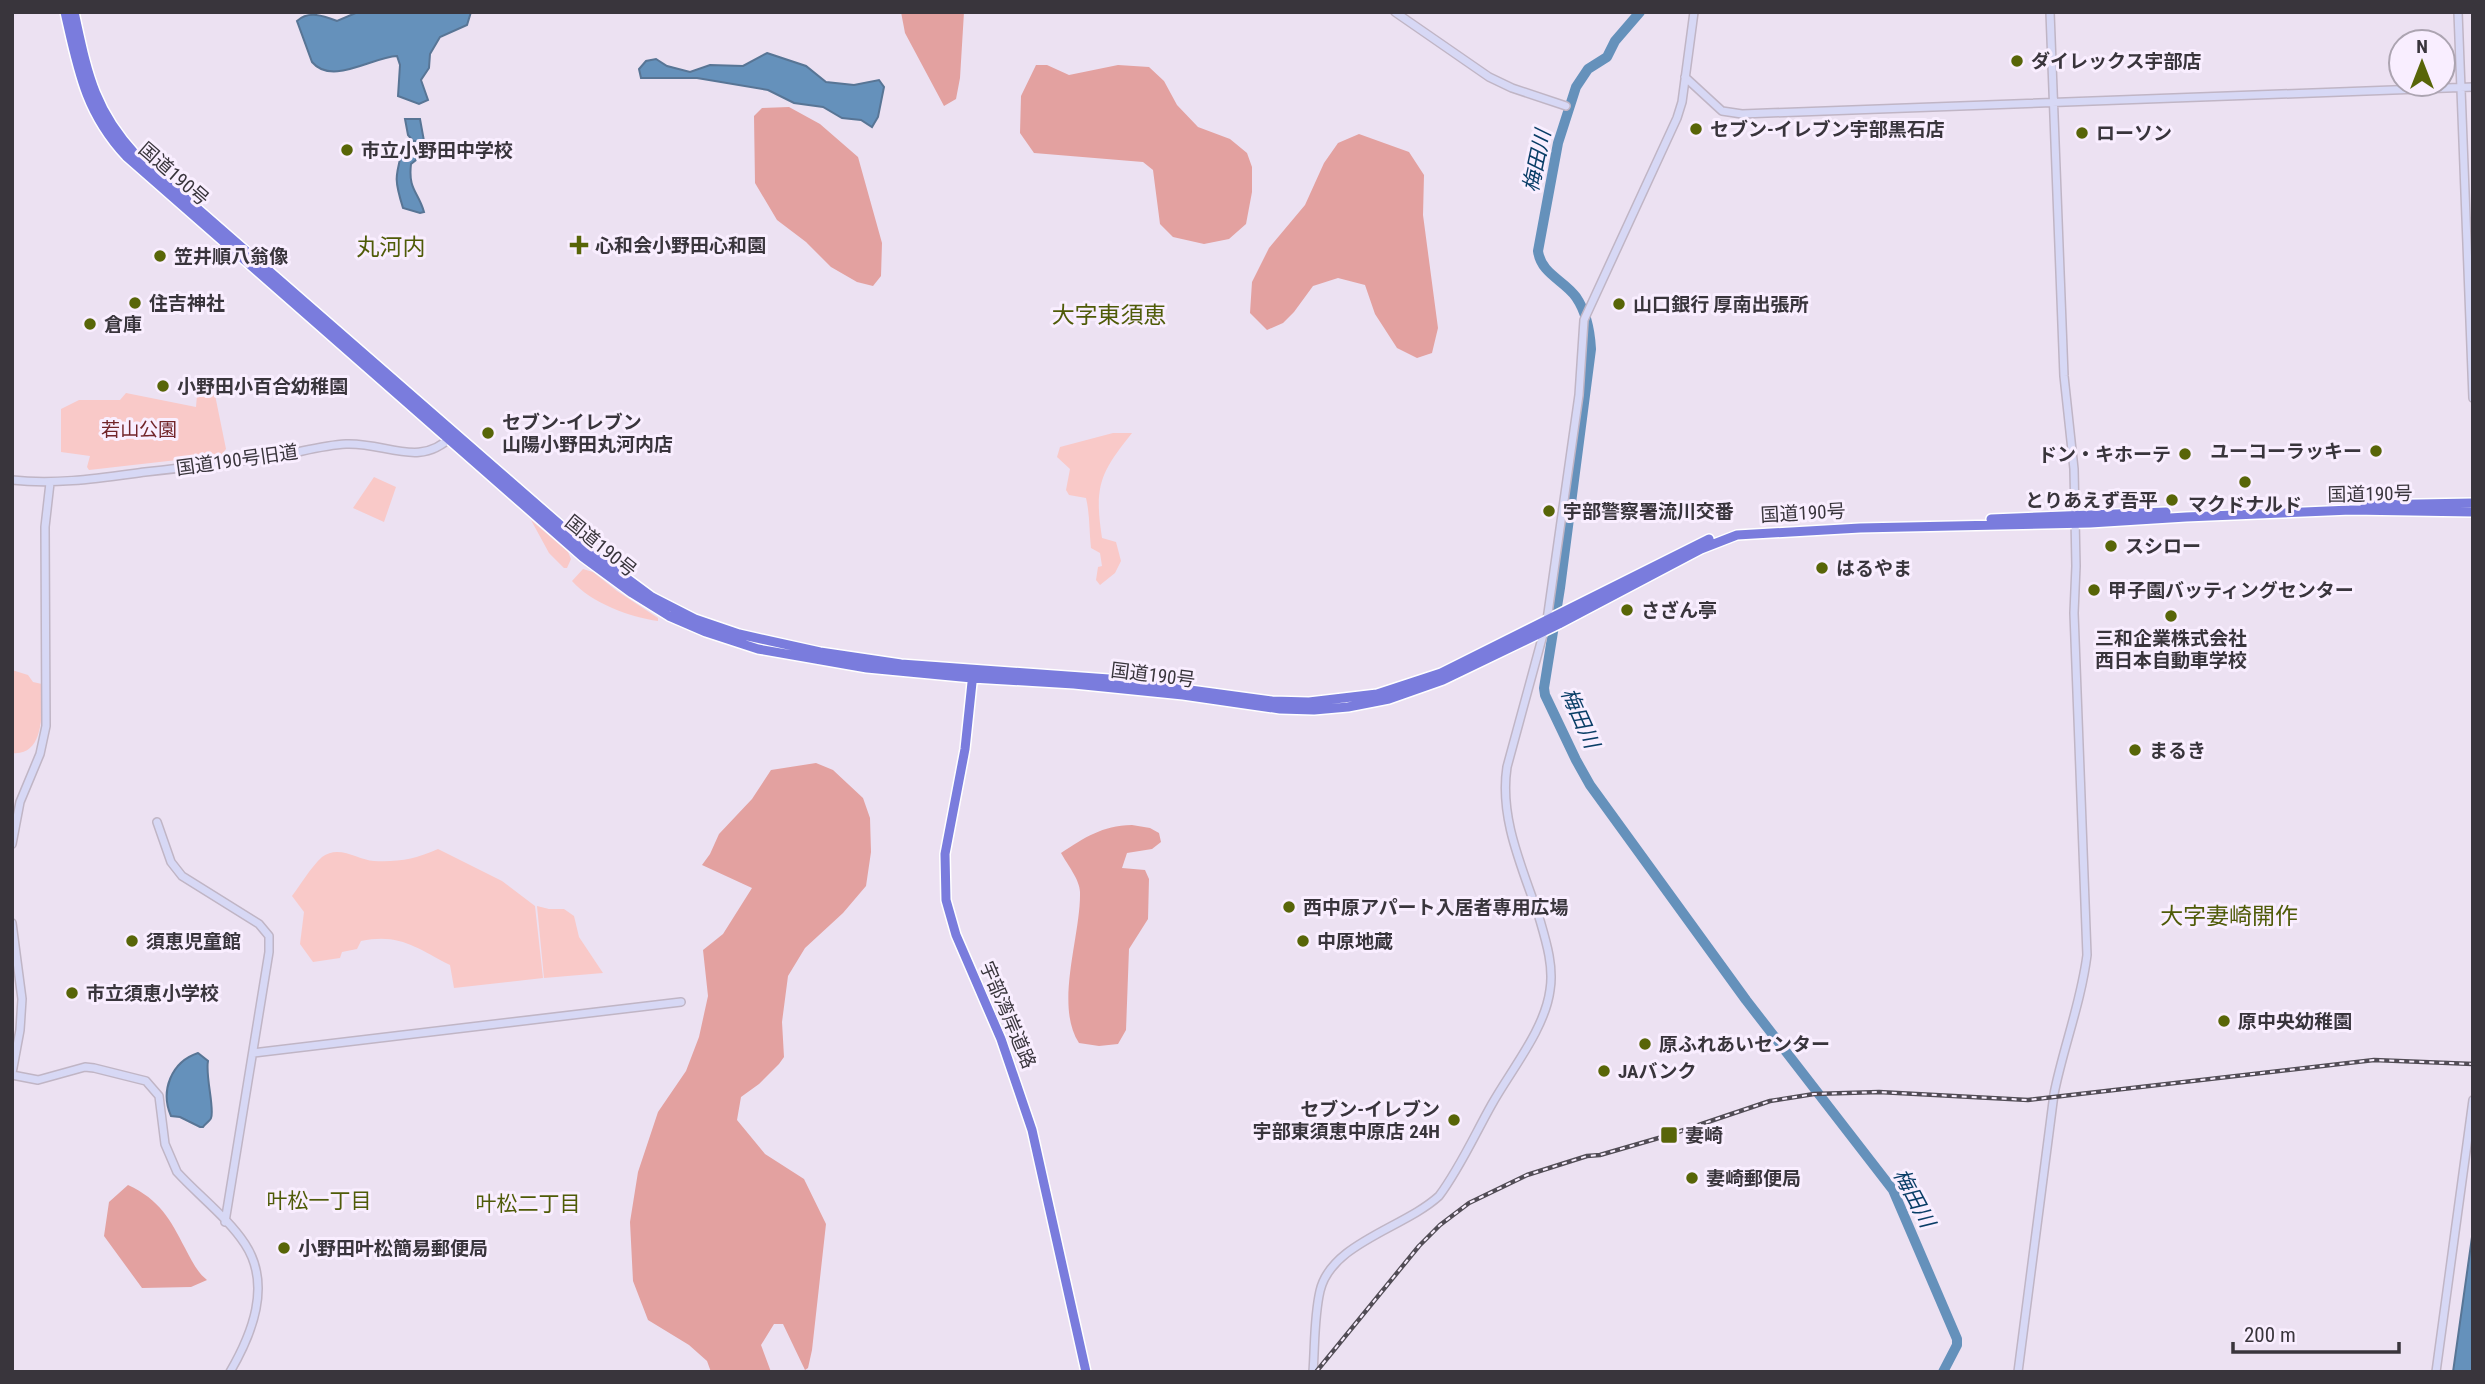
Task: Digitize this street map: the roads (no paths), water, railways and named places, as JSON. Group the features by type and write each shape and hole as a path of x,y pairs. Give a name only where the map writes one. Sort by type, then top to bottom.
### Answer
{"highway":[{"name":"国道190号","path":"65,12 84,90 95,115 116,146 452,436 590,551 652,597 685,614 738,634 789,647 973,674 1109,679 1272,701 1331,701 1377,694 1424,680 1737,535 2351,510 2473,512"},
{"name":"国道190号","path":"74,12 96,99 125,143 452,436"},
{"name":"国道190号","path":"2075,520 2404,503 2473,503"},
{"name":"宇部湾岸道路","path":"973,674 965,749 945,854 946,900 956,935 1009,1060 1032,1130 1086,1372"}],"street":[{"path":"1395,12 1489,77 1512,88 1566,106"},
{"path":"1313,1368 1320,1292 1327,1273 1345,1253 1423,1210 1438,1196 1546,1008 1551,978 1550,960 1513,839 1505,776 1551,623 1579,395 1584,320 1677,118 1682,102 1694,12"},
{"path":"2018,1372 2052,1104 2087,955 2074,613 2072,439 2064,376 2050,12"},
{"path":"2458,12 2473,398"},
{"path":"1685,77 1715,106 1730,113 2473,87"},
{"name":"国道190号旧道","path":"12,480 50,483 235,461 344,444 371,445 418,453 432,451 452,436"},
{"path":"12,844 20,803 40,754 46,726 45,527 50,483"},
{"path":"157,822 171,862 182,876 259,924 269,936 269,952 226,1222"},
{"path":"12,923 21,983 12,1074 38,1080 94,1068 146,1081 159,1096 165,1144 177,1172 226,1222 245,1244 251,1256 258,1282 256,1312 245,1346 230,1372"},
{"path":"253,1053 681,1002"},
{"path":"2436,1372 2473,1100"}],"water":[{"path":"358,12 471,12 467,25 440,37 430,54 429,68 421,80 428,100 419,104 398,96 400,65 397,56 341,71 320,69 312,62 297,21 312,15 337,21"},
{"path":"767,53 806,66 826,82 854,85 879,80 884,87 878,117 872,127 861,120 842,118 823,107 794,103 768,90 697,78 641,78 639,69 646,61 656,59 667,66 690,72 710,65 743,66"},
{"path":"405,119 420,119 424,141 413,141 408,135"},
{"path":"404,144 415,149 416,160 411,164 411,180 424,212 403,208 397,176"},
{"path":"198,1053 208,1061 212,1108 211,1119 203,1127 171,1116 167,1097 170,1078 175,1070 189,1057"},
{"path":"2473,1230 2473,1372 2453,1372"}],"waterway":[{"name":"梅田川","path":"1640,12 1615,41 1607,57 1588,69 1576,87 1558,143 1538,251 1544,266 1580,303 1587,322 1591,349 1545,695 1590,785 1746,1000 1893,1190 1957,1339 1957,1345 1943,1372"}],"railway":[{"path":"1316,1372 1419,1246 1440,1225 1469,1203 1527,1175 1669,1135 1770,1101 1814,1094 1879,1092 2028,1100 2374,1060 2473,1064"}],"place":[{"name":"ダイレックス宇部店","path":"2017,61"},
{"name":"セブン-イレブン宇部黒石店","path":"1696,129"},
{"name":"ローソン","path":"2082,133"},
{"name":"市立小野田中学校","path":"347,150"},
{"name":"心和会小野田心和園","path":"579,245"},
{"name":"笠井順八翁像","path":"160,256"},
{"name":"住吉神社","path":"135,303"},
{"name":"山口銀行 厚南出張所","path":"1619,304"},
{"name":"倉庫","path":"90,324"},
{"name":"小野田小百合幼稚園","path":"163,386"},
{"name":"セブン-イレブン 山陽小野田丸河内店","path":"488,433"},
{"name":"ユーコーラッキー","path":"2376,451"},
{"name":"ドン・キホーテ","path":"2185,454"},
{"name":"マクドナルド","path":"2245,482"},
{"name":"とりあえず吾平","path":"2172,500"},
{"name":"宇部警察署流川交番","path":"1549,511"},
{"name":"スシロー","path":"2111,546"},
{"name":"はるやま","path":"1822,568"},
{"name":"甲子園バッティングセンター","path":"2094,590"},
{"name":"さざん亭","path":"1627,610"},
{"name":"三和企業株式会社 西日本自動車学校","path":"2171,616"},
{"name":"まるき","path":"2135,750"},
{"name":"西中原アパート入居者専用広場","path":"1289,907"},
{"name":"須恵児童館","path":"132,941"},
{"name":"中原地蔵","path":"1303,941"},
{"name":"市立須恵小学校","path":"72,993"},
{"name":"原中央幼稚園","path":"2224,1021"},
{"name":"原ふれあいセンター","path":"1645,1044"},
{"name":"JAバンク","path":"1604,1071"},
{"name":"セブン-イレブン 宇部東須恵中原店 24H","path":"1454,1120"},
{"name":"妻崎","path":"1669,1135"},
{"name":"妻崎郵便局","path":"1692,1178"},
{"name":"小野田叶松簡易郵便局","path":"284,1248"}],"district":[{"name":"丸河内","path":"391,247"},
{"name":"大字東須恵","path":"1109,315"},
{"name":"大字妻崎開作","path":"2229,916"},
{"name":"叶松一丁目","path":"319,1201"},
{"name":"叶松二丁目","path":"528,1204"}],"park label":[{"name":"若山公園","path":"139,429"}]}
